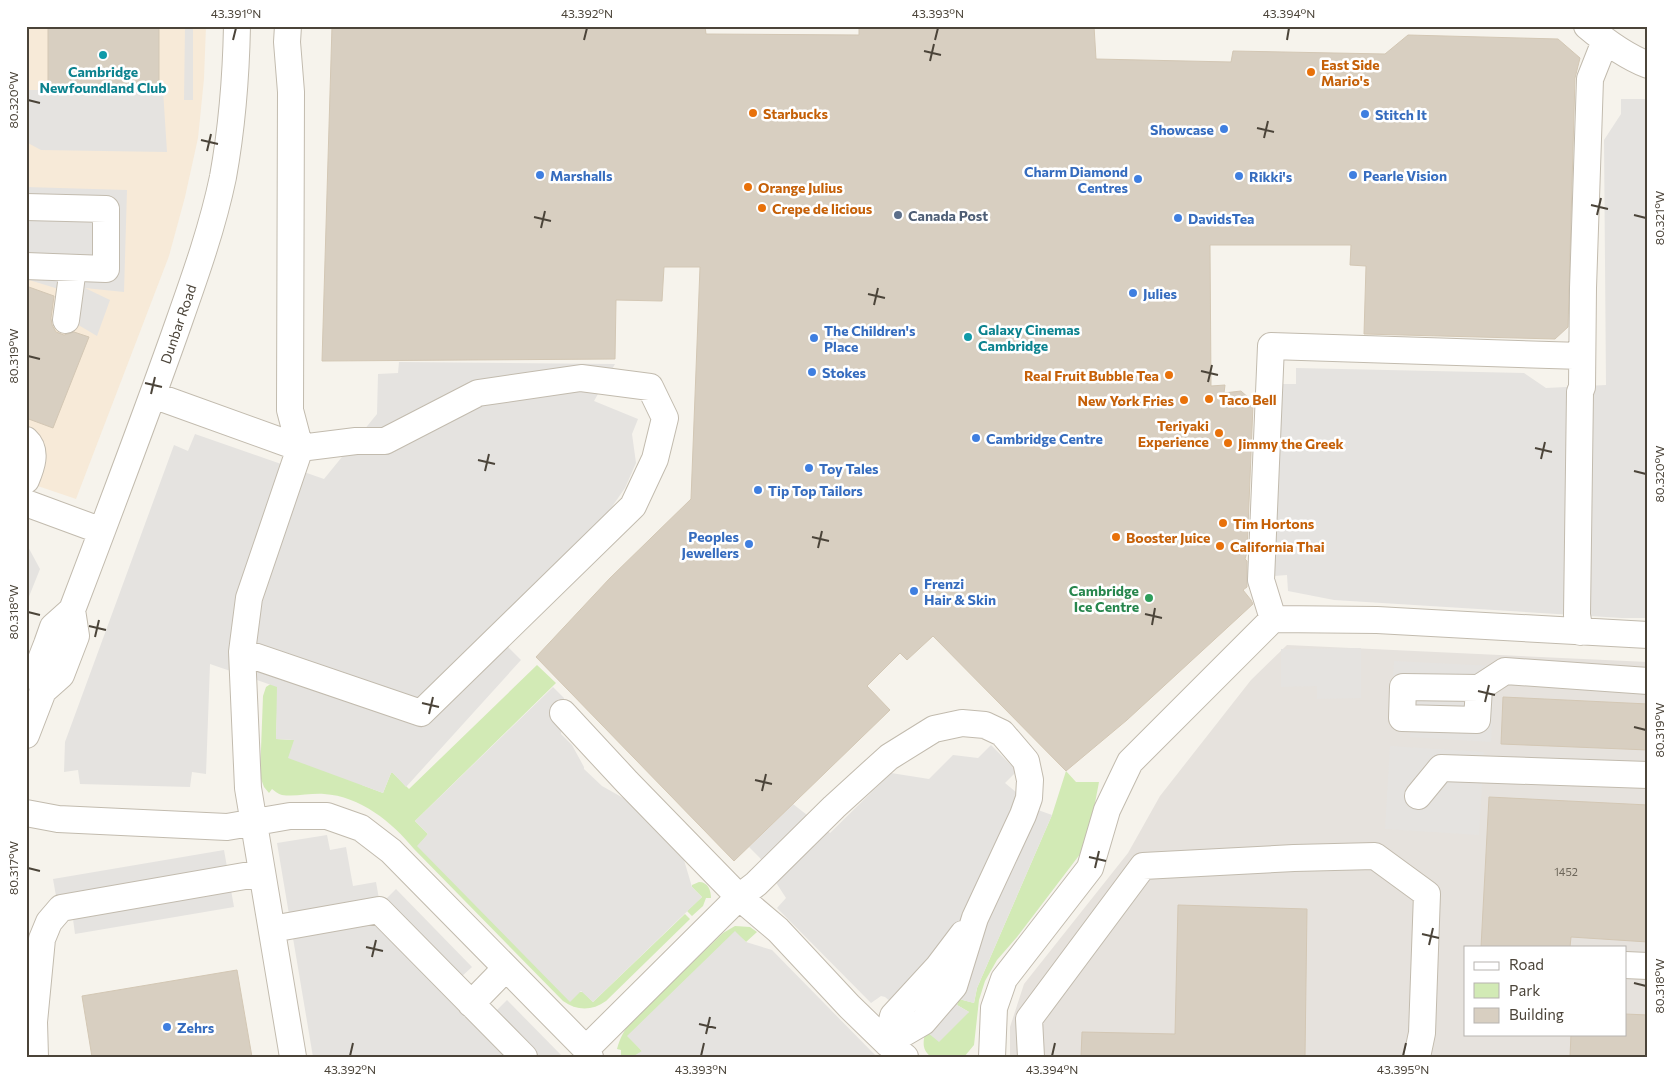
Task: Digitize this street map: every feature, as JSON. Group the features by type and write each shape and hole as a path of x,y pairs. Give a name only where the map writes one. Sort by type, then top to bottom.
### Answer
{"street":[{"name":"Dunbar Road","path":"26,736 34,684 46,644 53,627 72,610 153,395 206,241 222,178 231,129 236,74 237,26"},
{"path":"288,26 287,42 291,92 290,410 300,448 250,598 242,652 248,788 293,1057"},
{"path":"1580,632 1577,608 1584,233 1590,79 1596,34 1630,58 1648,65"},
{"path":"26,207 106,209 106,269 26,266"},
{"path":"66,320 72,268"},
{"path":"1274,619 1261,580 1271,346 1582,356"},
{"path":"153,395 300,448 356,441 385,441 478,393 581,378 650,387 664,418 655,458 632,506 422,713 242,652"},
{"path":"26,440 33,455 26,480"},
{"path":"26,503 102,531"},
{"path":"992,1057 994,1008 1004,979 1090,868 1107,810 1130,762 1274,619 1377,620 1648,635"},
{"path":"1479,688 1505,671 1648,681"},
{"path":"26,813 58,819 227,827 290,816 327,816 362,828 390,851 588,1053 739,897 756,884 834,807 889,757 934,729 962,723 985,724 1002,733 1026,761 1030,780 1029,798 1023,815 975,918 954,986 896,1050 849,1006 778,930 739,897 563,713"},
{"path":"1418,796 1441,768 1648,775"},
{"path":"1031,1057 1029,1019 1143,866 1375,856 1427,894 1422,1033 1417,1057"},
{"path":"34,1057 34,1022 42,939 49,922 61,908 262,874"},
{"path":"272,929 379,910 524,1057"},
{"path":"1047,922 1081,950"},
{"path":"1626,965 1648,966"},
{"path":"472,1004 506,968"}],"shaded area":[{"path":"26,26 206,26 204,79 198,138 169,256 76,499 26,482"},
{"path":"185,26 193,26 193,100 184,100"},
{"path":"26,90 163,90 167,152 41,150 26,142"},
{"path":"1621,99 1648,99 1648,618 1334,600 1288,591 1287,575 1274,576 1279,384 1296,384 1296,368 1524,373 1546,388 1606,385 1604,140 1621,114"},
{"path":"26,187 127,190 124,292 85,288 110,300 97,336 70,320 78,295 26,279"},
{"path":"399,362 615,364 594,401 638,419 632,434 636,463 625,488 609,511 491,630 521,660 406,787 391,773 383,793 288,758 294,740 276,739 277,687 210,664 206,774 192,772 190,787 80,784 78,770 64,772 65,742 174,445 188,451 195,434 324,479 377,414 378,374 398,373"},
{"path":"26,543 40,569 26,604"},
{"path":"1287,645 1648,662 1648,1057 1010,1057 1010,1027 1024,984 1128,853 1160,796 1251,680"},
{"path":"1361,648 1361,698 1317,699 1317,686 1281,687 1281,649"},
{"path":"1394,661 1495,666 1491,742 1410,737 1411,716 1391,715"},
{"path":"553,687 564,698 561,734 572,745 584,769 602,786 625,799 684,860 692,887 702,897 593,1002 581,991 570,1002 417,846 428,834 415,821"},
{"path":"991,745 1017,771 1005,783 1038,810 1052,815 977,988 974,1003 959,999 957,1005 969,1012 939,1042 885,997 881,996 871,1003 777,908 786,898 760,858 749,847 793,804 830,833 891,773 929,779 953,755 978,758"},
{"path":"1390,746 1484,752 1479,835 1385,829"},
{"path":"327,835 330,850 346,847 353,886 376,882 379,899 385,900 396,889 472,967 461,977 495,1012 507,1000 563,1057 313,1057 277,843"},
{"path":"224,850 234,907 75,934 73,919 56,896 53,879"},
{"path":"735,931 746,942 772,950 877,1057 632,1057 642,1051 627,1036"}],"green space":[{"path":"537,665 556,683 415,821 428,834 418,846 579,992 583,992 593,1002 685,914 690,919 606,1001 590,1008 574,1007 563,1001 396,829 374,812 362,805 337,796 324,794 282,795 272,789 269,793 264,787 260,776 263,696 266,687 272,683 278,687 276,739 294,740 362,785 383,793 391,773 409,789"},
{"path":"1066,771 1076,782 1099,782 1087,845 1017,937 997,960 985,981 979,1000 974,1045 964,1057 931,1057 926,1052 924,1046 925,1033 969,1012 957,1005 959,999 974,1003 977,988 1052,815"},
{"path":"699,882 705,883 708,887 711,898 706,898 703,906 692,916 687,911 702,897 692,885"},
{"path":"735,926 750,927 757,932 746,942 735,932 628,1036 642,1051 641,1053 632,1057 621,1057 621,1050 617,1049 619,1041 631,1022 723,933"}],"building":[{"name":"Cambridge Newfoundland Club","path":"48,26 159,26 159,85 48,85"},
{"name":"Cambridge Centre","path":"332,26 705,26 706,34 859,35 859,26 1094,26 1096,59 1231,62 1233,51 1385,54 1408,35 1558,39 1580,58 1575,78 1568,327 1555,339 1364,334 1366,266 1350,265 1351,245 1210,245 1211,386 1225,385 1224,393 1241,391 1251,400 1253,405 1247,552 1245,559 1247,561 1247,587 1243,590 1253,604 1127,720 1066,771 933,636 907,660 900,653 867,686 890,710 734,861 536,657 610,578 691,499 700,267 664,267 662,301 616,300 615,359 322,361"},
{"path":"26,286 54,296 51,318 56,332 64,335 74,332 89,337 53,428 26,418"},
{"path":"1503,697 1648,704 1648,750 1501,744"},
{"path":"1489,797 1648,805 1648,942 1571,937 1570,946 1481,946"},
{"path":"1178,905 1307,909 1305,1057 1081,1057 1082,1032 1175,1034"},
{"name":"Zehrs","path":"237,970 252,1057 92,1057 82,996"},
{"path":"1626,1014 1648,1015 1648,1057 1570,1057 1571,1036 1626,1036"}],"place":[{"name":"Cambridge Newfoundland Club","path":"103,55"},
{"name":"East Side Mario's","path":"1311,72"},
{"name":"Starbucks","path":"753,113"},
{"name":"Stitch It","path":"1365,114"},
{"name":"Showcase","path":"1224,129"},
{"name":"Marshalls","path":"540,175"},
{"name":"Pearle Vision","path":"1353,175"},
{"name":"Rikki's","path":"1239,176"},
{"name":"Charm Diamond Centres","path":"1138,179"},
{"name":"Orange Julius","path":"748,187"},
{"name":"Crepe de licious","path":"762,208"},
{"name":"Canada Post","path":"898,215"},
{"name":"DavidsTea","path":"1178,218"},
{"name":"Julies","path":"1133,293"},
{"name":"Galaxy Cinemas Cambridge","path":"968,337"},
{"name":"The Children's Place","path":"814,338"},
{"name":"Stokes","path":"812,372"},
{"name":"Real Fruit Bubble Tea","path":"1169,375"},
{"name":"Taco Bell","path":"1209,399"},
{"name":"New York Fries","path":"1184,400"},
{"name":"Teriyaki Experience","path":"1219,433"},
{"name":"Cambridge Centre","path":"976,438"},
{"name":"Jimmy the Greek","path":"1228,443"},
{"name":"Toy Tales","path":"809,468"},
{"name":"Tip Top Tailors","path":"758,490"},
{"name":"Tim Hortons","path":"1223,523"},
{"name":"Booster Juice","path":"1116,537"},
{"name":"Peoples Jewellers","path":"749,544"},
{"name":"California Thai","path":"1220,546"},
{"name":"Frenzi Hair & Skin","path":"914,591"},
{"name":"Cambridge Ice Centre","path":"1149,598"},
{"name":"Zehrs","path":"167,1027"}]}
